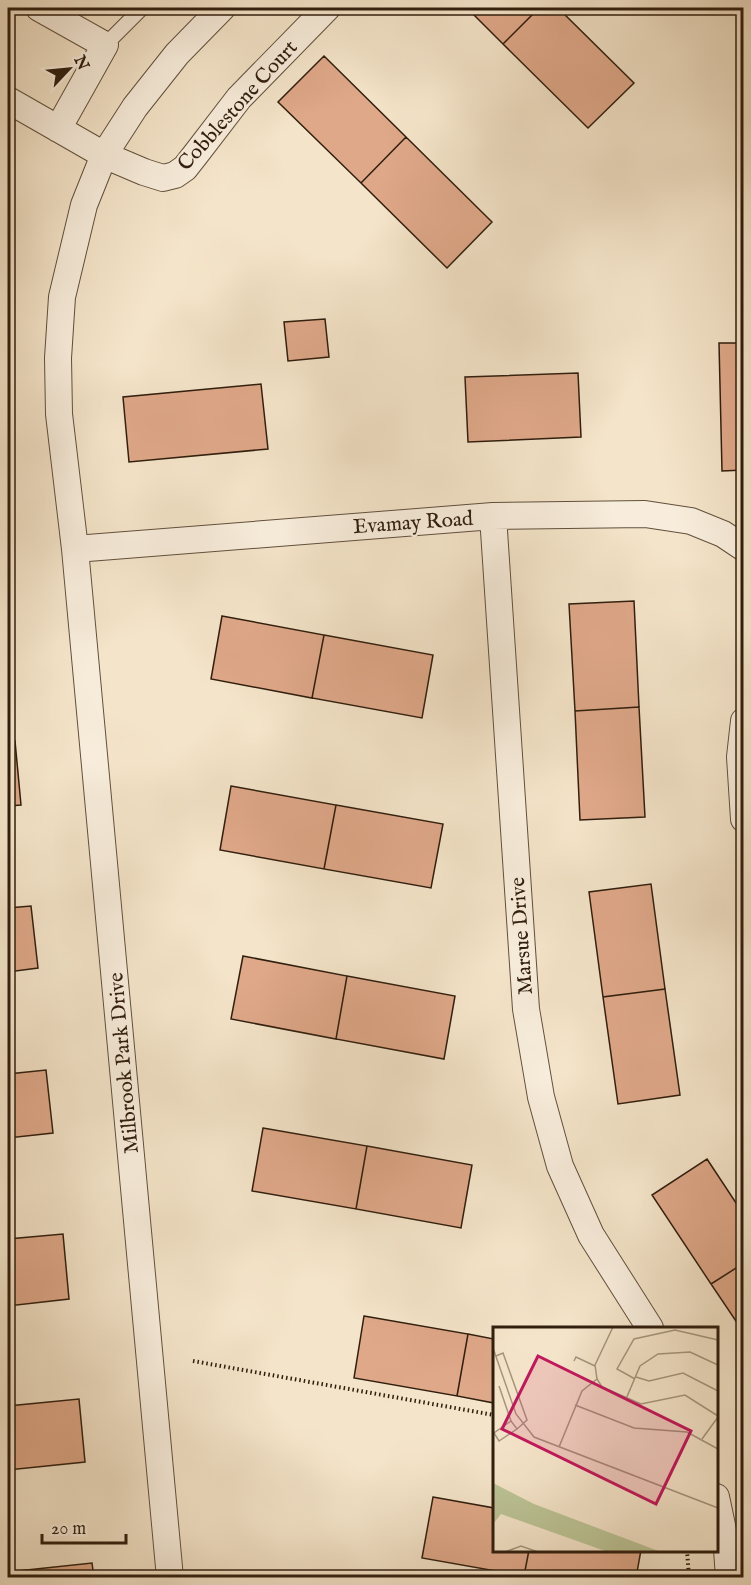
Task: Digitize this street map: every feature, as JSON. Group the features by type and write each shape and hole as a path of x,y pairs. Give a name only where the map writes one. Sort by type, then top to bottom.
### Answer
{"street":[{"path":"39,8 105,45 58,129"},
{"name":"Cobblestone Court","path":"8,100 104,155 163,178 175,175 185,168 239,98 327,8"},
{"name":"Milbrook Park Drive","path":"170,1578 75,549 60,414 58,358 62,297 84,205 104,155 135,107 216,10"},
{"name":"Evamay Road","path":"75,549 493,516 645,514 691,521 723,534 744,548"},
{"name":"Marsue Drive","path":"493,516 526,1009 541,1098 560,1166 591,1235 649,1327"},
{"path":"744,721 740,757 744,819"},
{"path":"718,1502 727,1549 729,1578"}],"lane":[{"path":"105,45 142,8"}],"path":[{"path":"193,1361 493,1415"},
{"path":"687,1552 689,1578"}],"building":[{"path":"467,8 539,8 503,44"},
{"path":"539,8 558,8 634,83 588,128 503,44"},
{"path":"324,56 406,137 361,183 278,102"},
{"path":"406,137 492,222 447,268 361,183"},
{"path":"325,319 329,357 288,361 284,322"},
{"path":"719,343 744,343 744,470 722,471"},
{"path":"578,373 581,437 468,442 465,377"},
{"path":"261,384 268,449 129,462 123,397"},
{"path":"634,601 639,707 575,711 569,604"},
{"path":"222,616 324,635 312,698 211,679"},
{"path":"324,635 433,655 422,718 312,698"},
{"path":"639,707 645,817 580,820 575,711"},
{"path":"15,741 21,805 8,806 8,742"},
{"path":"231,786 336,805 324,869 220,850"},
{"path":"336,805 443,824 431,888 324,869"},
{"path":"651,884 665,989 603,997 589,892"},
{"path":"31,906 38,968 8,972 8,908"},
{"path":"243,956 347,976 336,1039 231,1019"},
{"path":"347,976 455,996 444,1059 336,1039"},
{"path":"665,989 680,1095 618,1104 603,997"},
{"path":"46,1070 53,1133 8,1138 8,1074"},
{"path":"263,1128 367,1146 356,1209 252,1191"},
{"path":"367,1146 472,1165 461,1228 356,1209"},
{"path":"707,1159 744,1215 744,1263 711,1284 652,1195"},
{"path":"63,1234 69,1299 8,1306 8,1239"},
{"path":"744,1263 744,1333 711,1284"},
{"path":"364,1316 468,1334 457,1396 354,1378"},
{"path":"468,1334 493,1339 493,1403 457,1396"},
{"path":"79,1399 85,1462 8,1470 8,1406"},
{"path":"433,1497 493,1508 493,1552 529,1552 524,1576 422,1558"},
{"path":"529,1552 641,1552 636,1578 524,1576"},
{"path":"92,1563 94,1578 8,1578 8,1572"}]}
